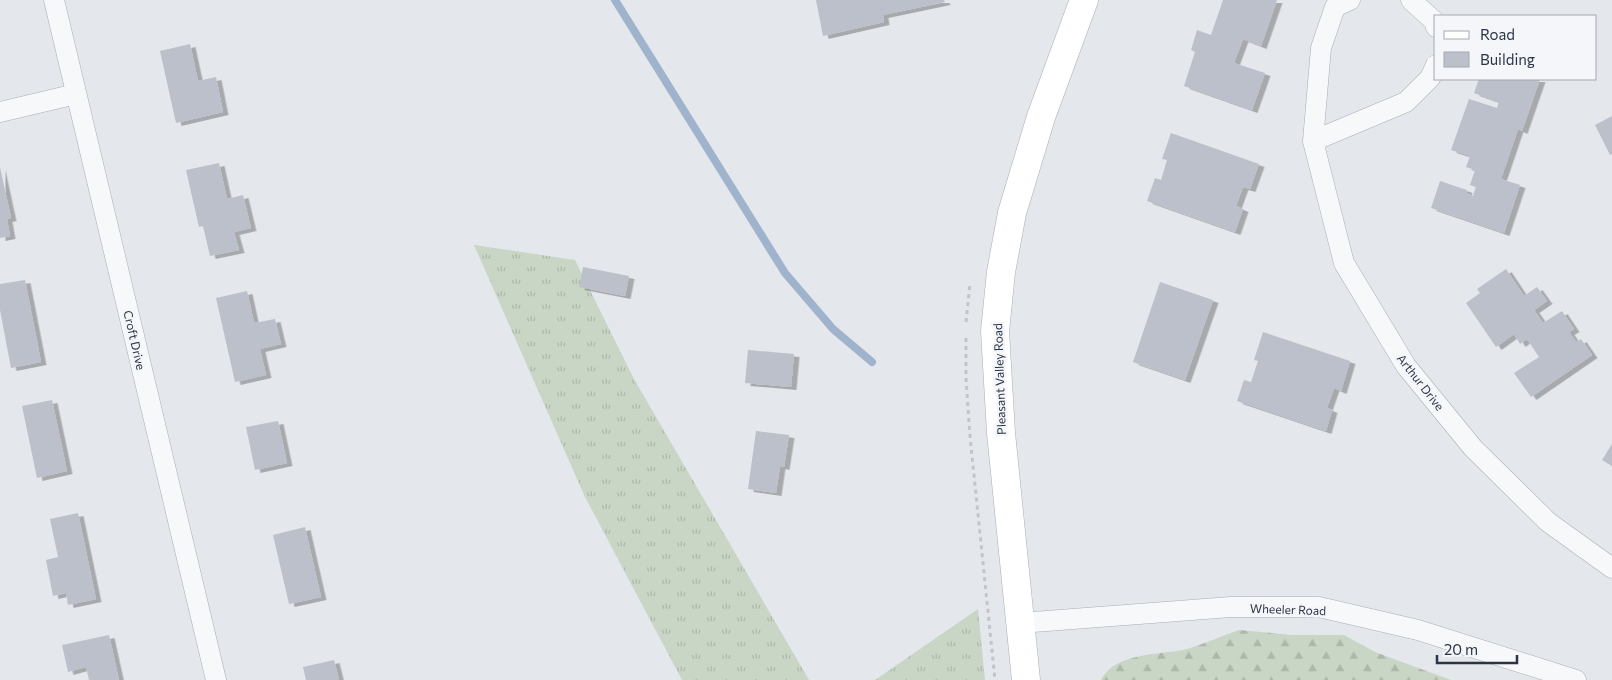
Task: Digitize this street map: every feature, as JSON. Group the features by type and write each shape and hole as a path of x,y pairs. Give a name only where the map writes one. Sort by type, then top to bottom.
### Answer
{"main road":[{"name":"Pleasant Valley Road","path":"1026,680 1001,434 995,331 1001,272 1012,213 1041,117 1084,0"}],"street":[{"name":"Croft Drive","path":"54,0 216,680"},
{"name":"Arthur Drive","path":"1350,0 1335,6 1321,48 1313,141 1344,263 1406,366 1473,448 1548,522 1612,568"},
{"path":"1411,0 1434,21"},
{"path":"1313,141 1406,102 1430,78 1434,69"},
{"path":"0,112 76,94"},
{"name":"Wheeler Road","path":"1020,623 1232,607 1319,607 1418,630 1576,680"}],"green space":[{"path":"474,245 575,260 634,379 809,680 682,680 585,497"},
{"path":"978,609 985,680 875,680"},
{"path":"1239,630 1292,635 1344,635 1375,652 1451,680 1101,680 1117,664 1128,659 1187,649"}],"building":[{"path":"816,0 944,0 945,2 883,15 884,22 823,36"},
{"path":"1223,0 1277,0 1261,46 1243,39 1234,63 1265,73 1252,110 1184,86 1195,52 1191,50 1197,30 1211,35"},
{"path":"190,44 198,81 216,77 223,112 176,123 160,51"},
{"path":"1479,80 1540,80 1522,131 1518,129 1501,179 1520,185 1504,233 1431,208 1440,181 1467,190 1466,193 1473,196 1476,187 1470,185 1475,170 1466,167 1470,156 1451,150 1469,99 1497,108 1499,102 1474,93"},
{"path":"1612,116 1612,154 1610,155 1595,125"},
{"path":"1171,133 1259,164 1250,189 1243,187 1236,206 1243,209 1235,232 1147,201 1155,178 1161,180 1167,160 1162,159"},
{"path":"219,163 227,199 243,195 251,228 234,232 239,250 210,256 203,226 199,227 186,170"},
{"path":"0,167 11,218 7,219 10,236 0,238"},
{"path":"583,267 629,276 625,296 579,287"},
{"path":"1506,269 1524,296 1537,287 1547,301 1534,310 1543,323 1562,311 1574,329 1569,332 1576,342 1581,339 1592,355 1531,397 1514,373 1539,357 1527,339 1520,344 1514,334 1496,347 1466,303 1480,293 1477,289"},
{"path":"25,280 41,362 11,368 0,310 0,284"},
{"path":"1160,282 1213,300 1185,380 1133,362"},
{"path":"247,291 254,323 275,319 281,344 260,349 266,375 235,382 216,298"},
{"path":"1263,332 1350,361 1341,391 1334,388 1327,408 1332,410 1326,431 1237,401 1244,380 1251,382 1258,361 1254,360"},
{"path":"748,350 794,354 791,387 745,383"},
{"path":"52,400 67,471 37,478 22,406"},
{"path":"278,421 287,463 255,470 246,427"},
{"path":"756,431 789,435 784,467 780,466 776,493 748,489"},
{"path":"1612,444 1612,466 1602,460"},
{"path":"78,513 96,599 68,605 66,593 53,596 46,560 58,557 50,519"},
{"path":"305,527 321,597 289,604 273,535"},
{"path":"109,635 119,680 89,680 86,667 68,672 62,645"},
{"path":"334,660 339,680 306,680 303,667"}],"waterway":[{"path":"615,0 785,273 833,329 872,362"}]}
